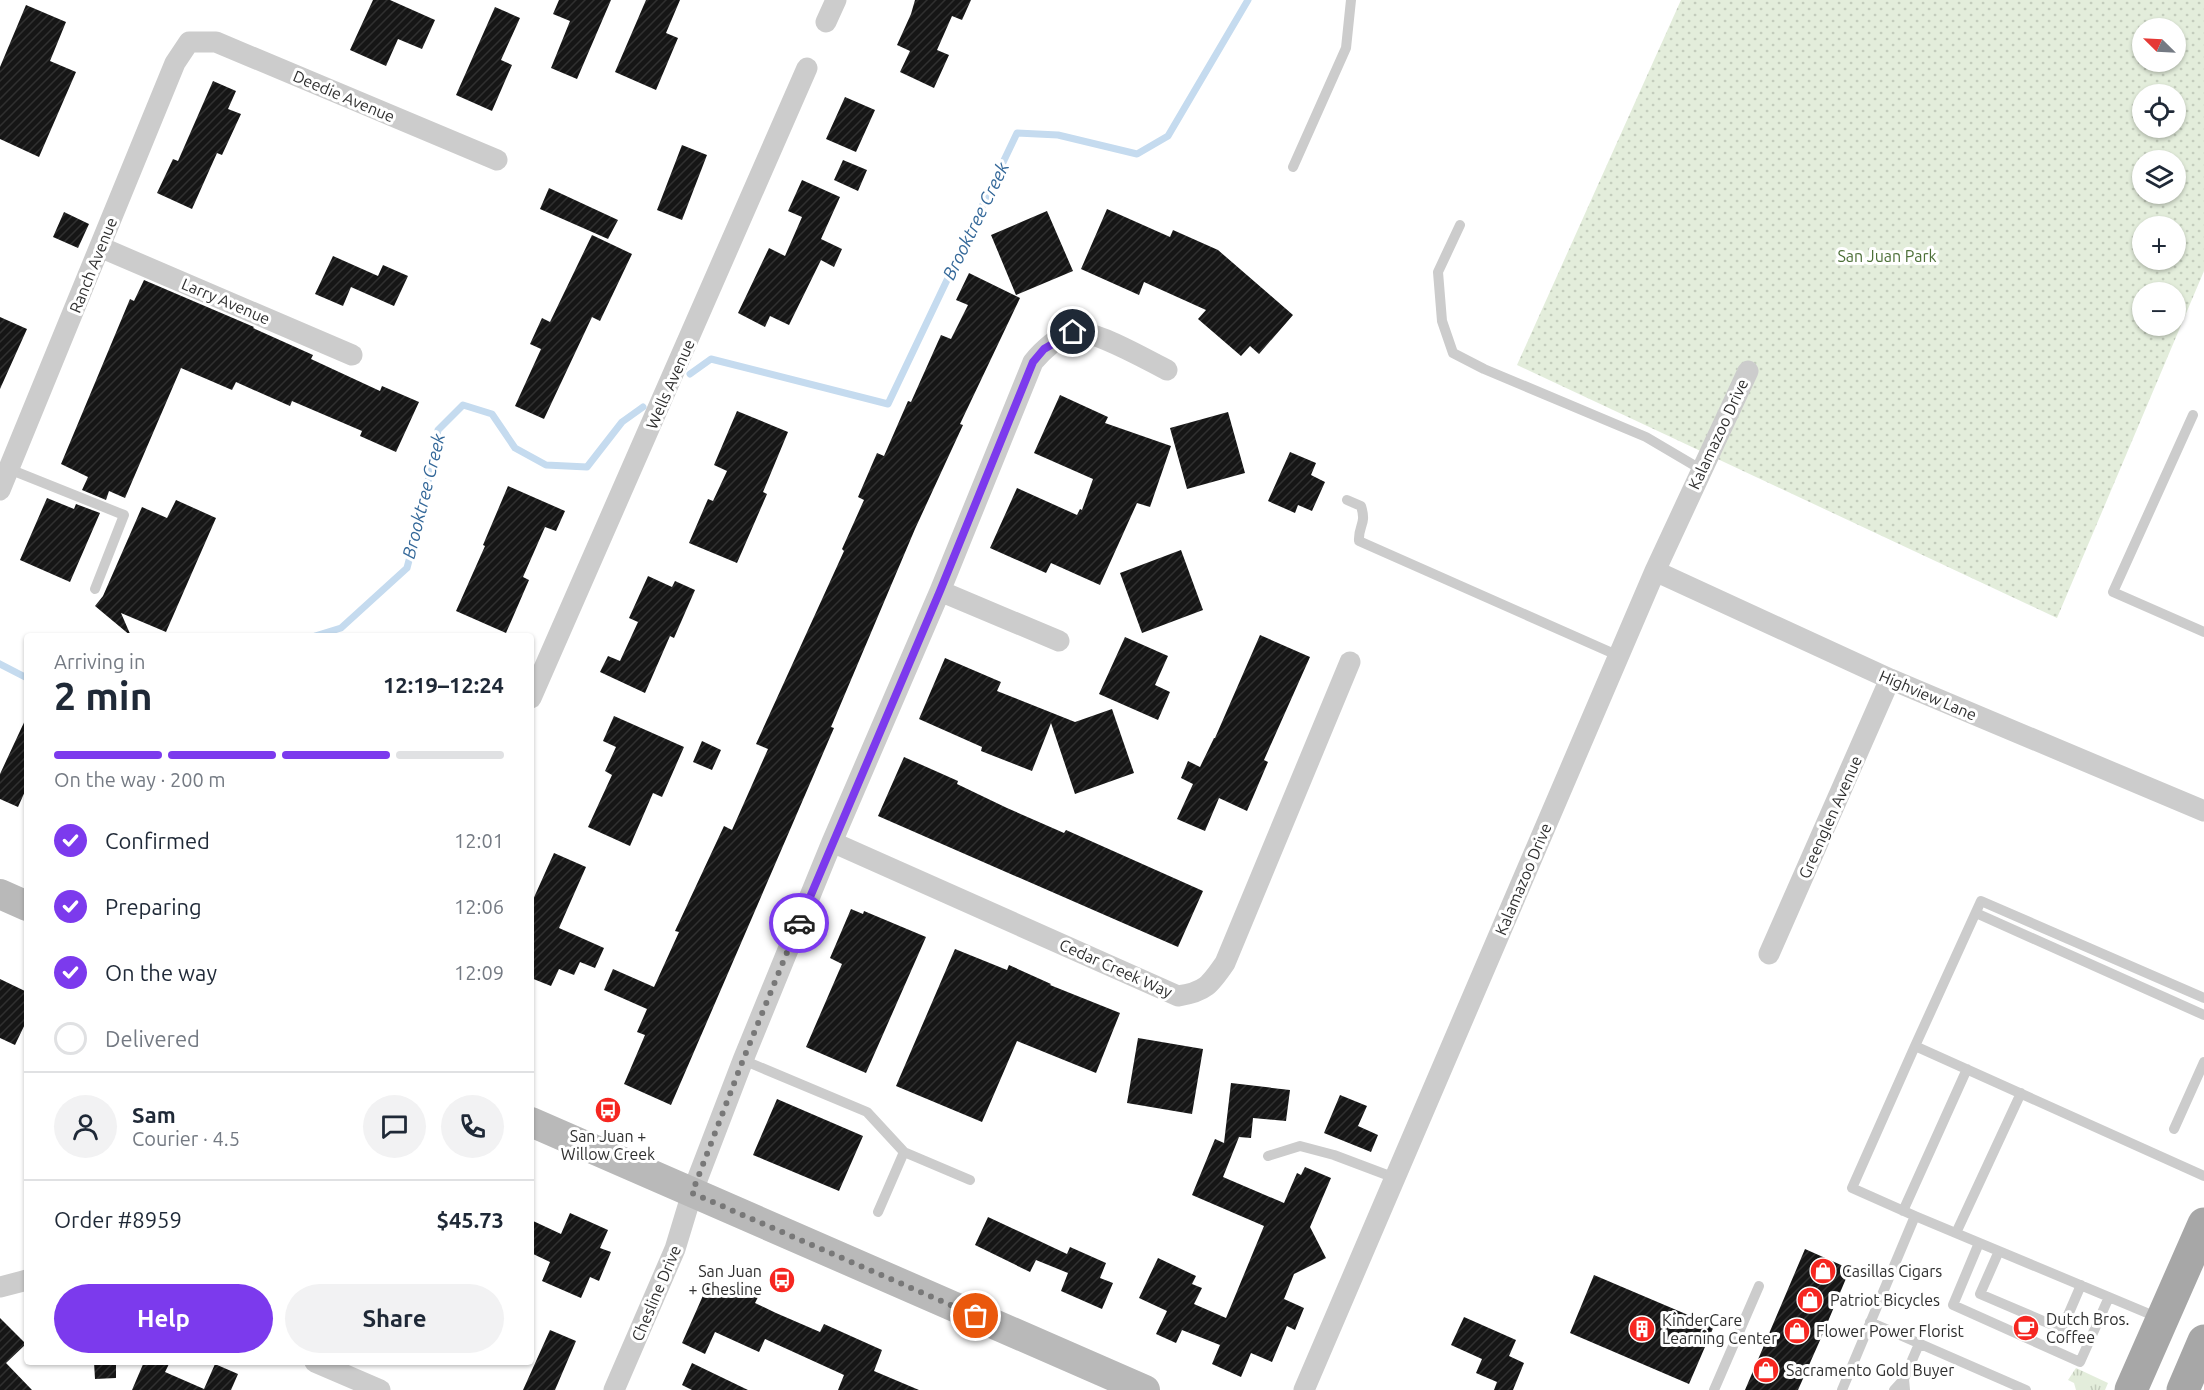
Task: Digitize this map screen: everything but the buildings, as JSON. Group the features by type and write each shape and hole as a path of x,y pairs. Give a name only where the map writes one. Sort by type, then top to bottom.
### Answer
{"main road":[{"path":"0,894 24,905"},
{"path":"534,1123 1145,1390"},
{"path":"2131,1390 2204,1224"},
{"path":"2183,1390 2204,1341"}],"street":[{"path":"826,22 836,0"},
{"name":"Deedie Avenue","path":"189,42 216,42 496,160"},
{"name":"Ranch Avenue","path":"0,490 175,63 189,42"},
{"name":"Wells Avenue","path":"534,692 807,68"},
{"name":"Larry Avenue","path":"100,248 352,355"},
{"name":"Chesline Drive","path":"614,1390 675,1249 692,1193 743,1060 832,842 940,591 1033,362 1044,349 1073,332 1096,335 1167,370"},
{"name":"Kalamazoo Drive","path":"1304,1390 1655,571 1748,371"},
{"name":"Highview Lane","path":"1655,571 1890,679 2204,811"},
{"path":"940,591 1059,641"},
{"name":"Cedar Creek Way","path":"832,842 1178,996 1196,993 1211,984 1225,963 1350,662"},
{"name":"Greenglen Avenue","path":"1769,954 1890,679"},
{"path":"0,1287 24,1281"},
{"path":"322,1365 380,1390"}],"lane":[{"path":"1293,167 1346,48 1351,0"},
{"path":"1460,225 1438,272 1442,321 1453,353 1484,369 1646,437 1702,470"},
{"path":"2193,415 2113,592 2204,632"},
{"path":"9,469 124,515 95,589"},
{"path":"1347,500 1361,506 1365,519 1358,537 1359,541 1619,656"},
{"path":"2163,1319 1852,1188 1981,901 2204,998"},
{"path":"1976,913 2204,1015"},
{"path":"1915,1046 2204,1176"},
{"path":"743,1060 867,1112 904,1152 970,1180"},
{"path":"2174,1129 2204,1062"},
{"path":"1903,1211 1967,1069"},
{"path":"1956,1233 2021,1093"},
{"path":"1268,1156 1300,1146 1334,1155 1395,1178"},
{"path":"878,1212 904,1152"},
{"path":"1842,1390 1915,1216"},
{"path":"1979,1243 1953,1305 2080,1362 2109,1297"},
{"path":"1999,1251 1980,1294 2062,1329 2081,1285"},
{"path":"1714,1390 1759,1286"},
{"path":"1870,1323 2026,1390"},
{"path":"1894,1390 1905,1384 1919,1344"}],"green space":[{"name":"San Juan Park","path":"1681,0 2204,0 2204,271 2186,313 2186,282 2132,282 2132,336 2176,336 2057,618 1517,365"},
{"path":"2076,1368 2108,1383 2105,1390 2076,1390 2074,1383 2068,1380"}],"waterway":[{"name":"Brooktree Creek","path":"690,374 711,359 888,404 1017,133 1058,135 1137,154 1168,136 1248,0"},
{"name":"Brooktree Creek","path":"325,633 341,628 407,568 423,507 438,430 463,405 492,414 515,448 546,465 587,467 622,422 643,407"},
{"name":"Brooktree Creek","path":"0,664 24,676"}],"way so far":[{"path":"799,923 692,1193 976,1316"}],"place":[{"name":"San Juan + Willow Creek","path":"608,1110"},
{"name":"Casillas Cigars","path":"1823,1271"},
{"name":"San Juan + Chesline","path":"782,1280"},
{"name":"Patriot Bicycles","path":"1810,1300"},
{"name":"Dutch Bros. Coffee","path":"2026,1328"},
{"name":"KinderCare Learning Center","path":"1642,1329"},
{"name":"Flower Power Florist","path":"1797,1331"},
{"name":"Sacramento Gold Buyer","path":"1766,1370"}],"route":[{"path":"799,923 940,591 1033,362 1044,349 1073,332"}]}
